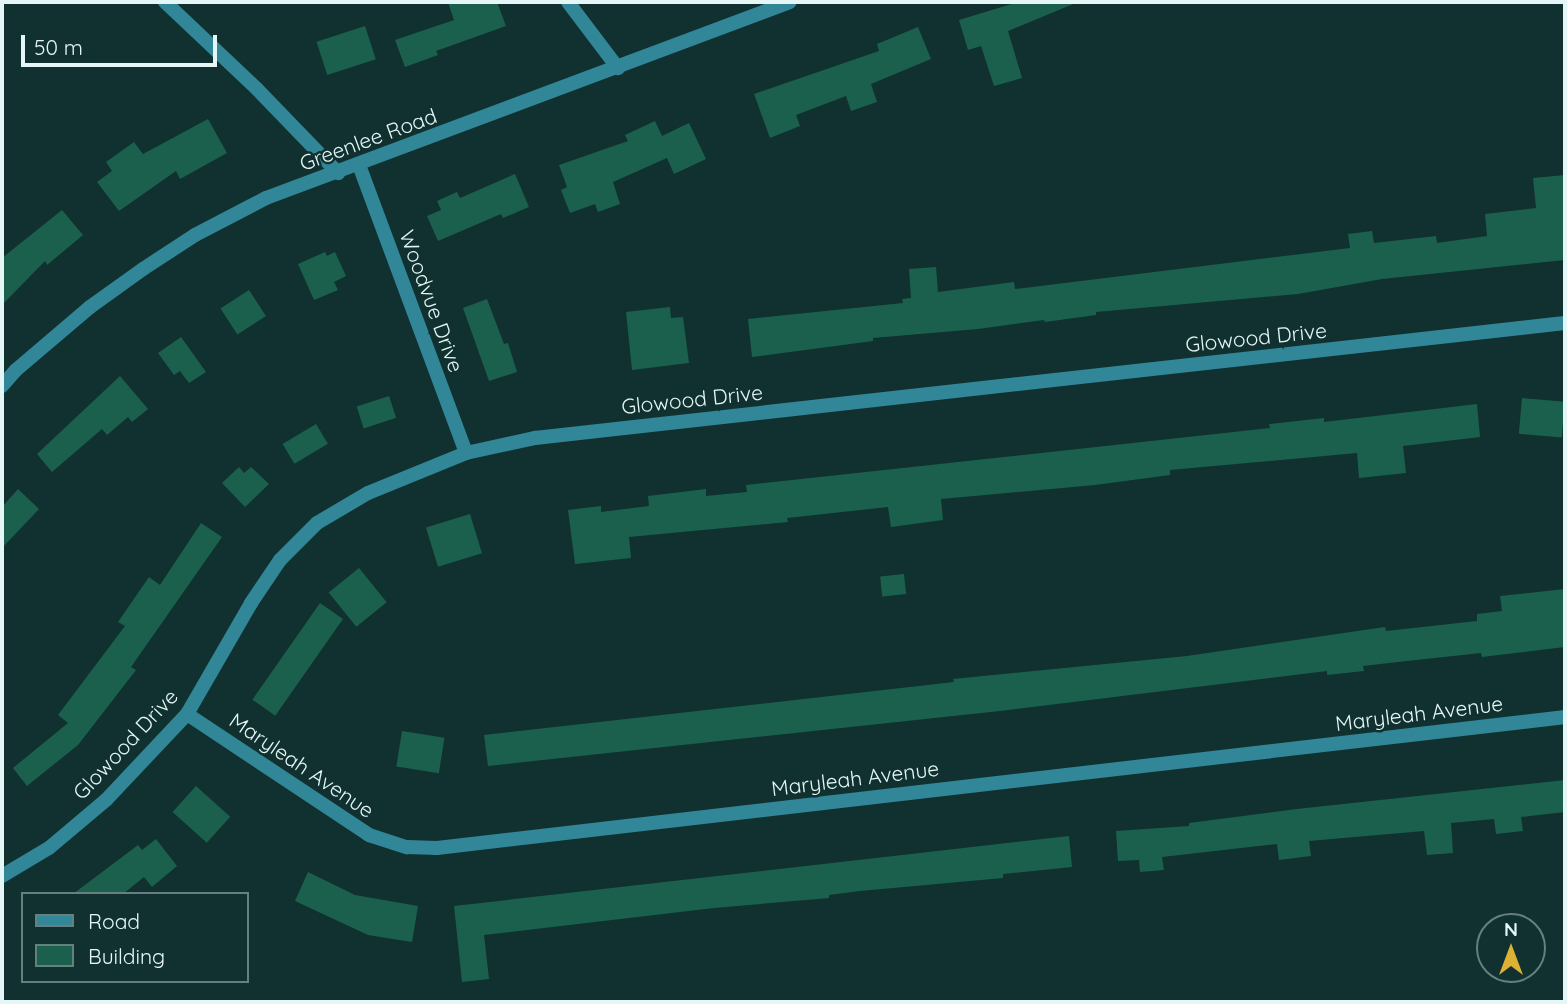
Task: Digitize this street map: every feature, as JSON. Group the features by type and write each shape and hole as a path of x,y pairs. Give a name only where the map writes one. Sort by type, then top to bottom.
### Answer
{"street":[{"path":"165,2 248,80 338,173"},
{"path":"568,2 618,68"},
{"name":"Greenlee Road","path":"2,386 16,370 90,307 195,235 266,198 790,2"},
{"name":"Woodvue Drive","path":"359,165 466,453"},
{"name":"Glowood Drive","path":"2,876 50,848 106,800 187,714 251,603 280,560 317,523 368,493 466,453 535,438 1565,323"},
{"name":"Maryleah Avenue","path":"187,714 369,835 407,847 437,848 1565,718"}],"building":[{"path":"448,2 497,2 506,26 436,51 438,55 405,67 395,40 454,20"},
{"path":"1018,2 1078,2 1008,31 1022,78 994,86 981,46 968,50 959,20"},
{"path":"365,26 376,59 327,75 316,42"},
{"path":"918,27 931,59 871,84 877,102 851,111 846,96 796,115 800,126 770,138 754,94 879,51 877,44"},
{"path":"208,119 227,153 180,179 176,171 119,211 97,182 112,171 106,162 134,142 143,154"},
{"path":"655,121 662,136 689,123 706,159 674,174 667,158 613,182 620,204 598,212 595,204 570,213 561,190 567,187 559,165 628,141 625,135"},
{"path":"515,174 529,207 503,218 501,214 438,241 427,216 441,210 437,201 457,192 460,198"},
{"path":"1565,175 1565,260 1382,279 1298,294 1096,312 1096,315 1045,322 873,338 873,341 752,357 748,319 903,303 902,299 911,298 909,269 936,267 938,292 1014,282 1015,289 1350,248 1348,234 1372,231 1374,243 1436,236 1437,243 1487,236 1485,214 1536,208 1533,178"},
{"path":"62,210 83,235 47,265 45,261 2,305 2,258"},
{"path":"325,252 327,256 335,252 346,276 334,282 338,290 314,300 298,264"},
{"path":"249,290 266,316 237,335 220,309"},
{"path":"487,299 504,344 508,343 517,372 489,381 463,308"},
{"path":"670,307 671,318 683,317 689,363 632,370 626,312"},
{"path":"181,337 206,372 189,383 180,371 174,375 158,353"},
{"path":"120,376 148,409 132,422 128,417 107,435 102,429 52,472 37,454"},
{"path":"389,396 396,418 364,428 357,407"},
{"path":"1522,398 1565,402 1562,438 1519,434"},
{"path":"1477,404 1480,437 1403,446 1406,473 1359,478 1357,453 1170,470 1170,475 1095,485 941,499 943,520 891,527 888,507 787,518 788,522 629,537 631,558 575,564 568,510 601,506 601,512 649,506 648,496 706,489 706,496 747,492 746,485 1270,428 1269,424 1324,418 1324,422"},
{"path":"316,424 328,444 294,464 283,444"},
{"path":"239,467 244,473 251,467 269,484 245,507 222,483"},
{"path":"18,489 39,509 2,548 2,507"},
{"path":"470,514 482,553 438,567 426,527"},
{"path":"201,523 222,537 131,667 136,670 78,745 27,786 13,768 68,723 58,715 125,626 118,622 149,577 160,585"},
{"path":"359,568 387,602 356,627 329,593"},
{"path":"904,574 906,594 882,596 880,577"},
{"path":"1565,589 1565,647 1482,657 1481,653 1407,661 1363,666 1364,671 1327,675 1327,671 1000,711 488,766 484,735 954,682 953,679 1187,656 1385,627 1386,631 1477,621 1477,614 1502,611 1500,596"},
{"path":"320,603 343,619 275,716 252,700"},
{"path":"402,731 444,738 439,773 396,767"},
{"path":"1565,780 1565,812 1521,817 1523,831 1496,834 1494,819 1451,823 1453,853 1427,855 1424,831 1309,841 1311,856 1279,860 1277,844 1162,857 1164,870 1140,872 1139,860 1118,861 1116,831 1189,826 1189,823 1297,809"},
{"path":"196,786 230,817 207,843 173,812"},
{"path":"1069,836 1072,867 1003,874 1003,878 860,891 829,895 829,898 714,908 484,935 489,979 462,982 454,906"},
{"path":"156,839 177,866 152,887 144,877 125,892 76,892 138,845 142,850"},
{"path":"308,872 355,895 418,906 412,942 368,935 295,901"}]}
